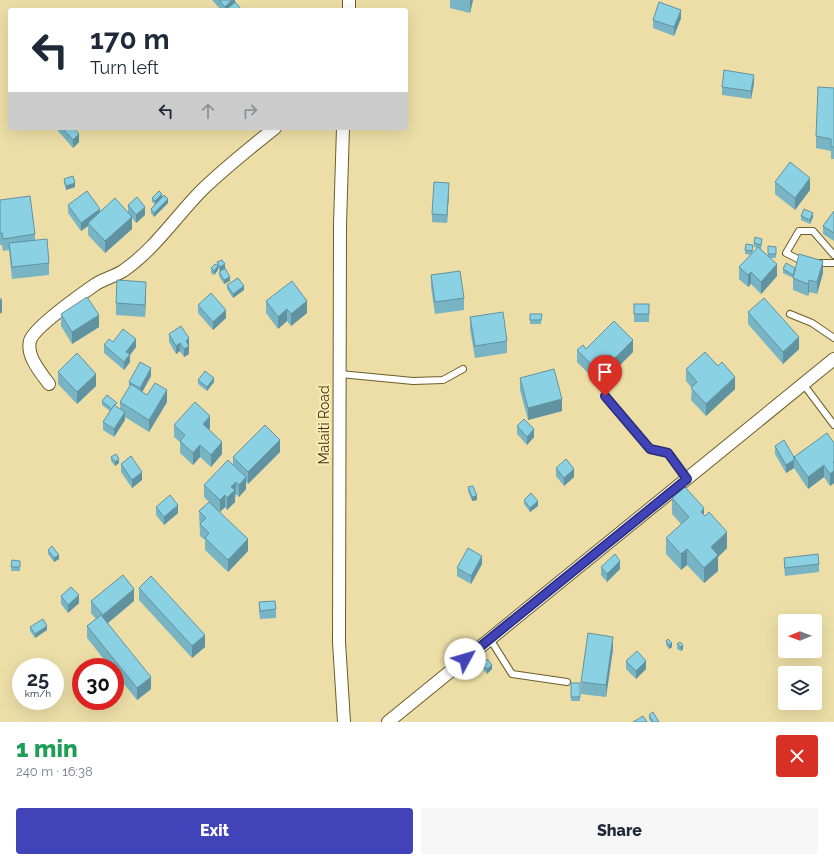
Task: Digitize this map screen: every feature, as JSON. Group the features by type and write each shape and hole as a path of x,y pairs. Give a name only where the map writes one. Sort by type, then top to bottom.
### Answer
{"street":[{"path":"49,384 36,365 30,351 30,341 34,334 43,324 97,284 121,272 138,260 203,189 273,130"},
{"name":"Malaiti Road","path":"344,130 340,224 339,642 344,722"},
{"path":"388,722 834,360"}],"lane":[{"path":"834,256 813,231 799,231 786,253 803,262 834,263"},
{"path":"790,314 812,323 834,338"},
{"path":"340,374 413,381 443,380 463,369"},
{"path":"804,385 834,425"},
{"path":"605,396 650,449 668,453 687,479"},
{"path":"490,639 512,674 567,682"}],"building":[{"path":"219,0 232,0 225,7"},
{"path":"235,2 240,8 228,8"},
{"path":"659,2 681,10 674,27 653,20"},
{"path":"724,70 754,75 751,91 722,87"},
{"path":"818,87 834,88 834,147 831,147 831,139 816,136"},
{"path":"64,130 76,130 79,134 73,140"},
{"path":"790,162 810,178 795,198 775,182"},
{"path":"73,176 75,183 66,186 64,179"},
{"path":"434,182 449,183 447,215 432,214"},
{"path":"87,191 100,209 81,223 68,205"},
{"path":"159,191 162,194 155,201 152,198"},
{"path":"164,195 168,199 154,213 151,209"},
{"path":"30,196 35,234 3,239 2,233 0,233 0,200"},
{"path":"137,197 145,207 136,215 128,205"},
{"path":"115,198 132,217 105,241 88,223"},
{"path":"804,209 813,213 810,220 801,216"},
{"path":"834,211 834,233 823,226"},
{"path":"755,237 762,239 761,245 754,243"},
{"path":"47,239 49,263 12,267 9,243"},
{"path":"746,244 753,245 752,251 745,250"},
{"path":"768,246 776,247 776,254 768,254"},
{"path":"758,247 777,264 761,282 751,272 748,275 739,267"},
{"path":"799,254 823,261 817,282 809,280 808,284 793,278"},
{"path":"222,260 225,264 220,267 217,262"},
{"path":"786,263 795,268 793,275 783,269"},
{"path":"215,264 218,266 214,271 211,268"},
{"path":"225,268 230,277 224,280 219,272"},
{"path":"460,271 464,298 435,302 431,275"},
{"path":"238,278 244,286 233,294 227,285"},
{"path":"117,280 146,282 145,305 116,303"},
{"path":"292,281 307,301 291,314 287,309 278,317 266,301"},
{"path":"211,293 226,310 213,322 198,305"},
{"path":"87,297 99,315 72,332 61,314"},
{"path":"764,298 799,337 783,352 748,312"},
{"path":"634,304 649,304 649,314 634,314"},
{"path":"503,312 507,341 475,346 470,317"},
{"path":"530,314 542,314 541,320 530,320"},
{"path":"614,321 633,340 614,359 610,355 596,369 577,350 583,345 586,349"},
{"path":"181,326 189,338 186,341 189,346 184,349 180,343 176,346 169,334"},
{"path":"123,329 136,339 126,352 130,354 124,362 104,345 109,339 113,342"},
{"path":"705,352 718,366 722,362 735,377 706,404 691,388 697,382 686,369"},
{"path":"77,353 96,374 77,392 58,372"},
{"path":"140,362 151,368 140,388 129,382"},
{"path":"554,369 562,399 528,408 520,378"},
{"path":"205,371 214,378 207,387 198,380"},
{"path":"155,383 167,390 149,420 120,402 131,384 147,395"},
{"path":"107,395 117,403 112,409 102,401"},
{"path":"195,402 210,416 203,424 222,442 211,455 200,445 193,453 180,441 185,435 174,425"},
{"path":"114,405 125,412 114,429 103,422"},
{"path":"524,419 534,429 527,437 517,426"},
{"path":"265,425 280,440 248,472 233,457"},
{"path":"827,433 834,443 834,471 830,474 824,465 808,477 794,457"},
{"path":"784,440 794,457 794,460 786,465 775,446"},
{"path":"116,454 119,459 115,462 111,457"},
{"path":"131,456 142,472 132,480 121,464"},
{"path":"566,459 574,469 564,478 556,468"},
{"path":"228,460 246,477 239,485 236,482 231,487 235,490 227,498 225,495 220,500 204,485"},
{"path":"473,486 477,496 472,497 468,487"},
{"path":"685,487 704,508 701,512 705,516 709,512 727,532 711,547 718,555 704,568 687,549 681,554 666,538 689,517 672,498"},
{"path":"531,493 538,501 530,508 524,500"},
{"path":"170,495 178,505 164,517 156,507"},
{"path":"209,502 248,539 228,560 205,538 209,533 200,524 206,518 199,511"},
{"path":"52,546 59,555 54,558 48,550"},
{"path":"468,548 482,556 471,576 457,568"},
{"path":"615,554 620,561 607,574 601,567"},
{"path":"818,554 819,564 785,568 784,558"},
{"path":"12,560 20,561 20,567 11,567"},
{"path":"123,575 134,589 103,615 91,601"},
{"path":"151,576 205,635 192,646 139,588"},
{"path":"71,587 79,595 68,605 61,596"},
{"path":"275,601 276,609 260,611 259,602"},
{"path":"101,615 151,677 137,688 124,672 124,658 113,658 87,626"},
{"path":"43,619 47,626 35,634 30,627"},
{"path":"588,633 613,637 606,685 581,682"},
{"path":"668,639 672,643 669,645 666,641"},
{"path":"680,642 683,645 681,647 677,644"},
{"path":"637,651 646,661 636,671 626,661"},
{"path":"487,659 492,665 487,669 482,664"},
{"path":"571,683 580,683 580,697 571,697"},
{"path":"653,712 659,722 653,722 649,715"},
{"path":"643,716 647,722 633,722"}],"route":[{"path":"465,659 687,479 668,453 650,449 605,396"}]}
